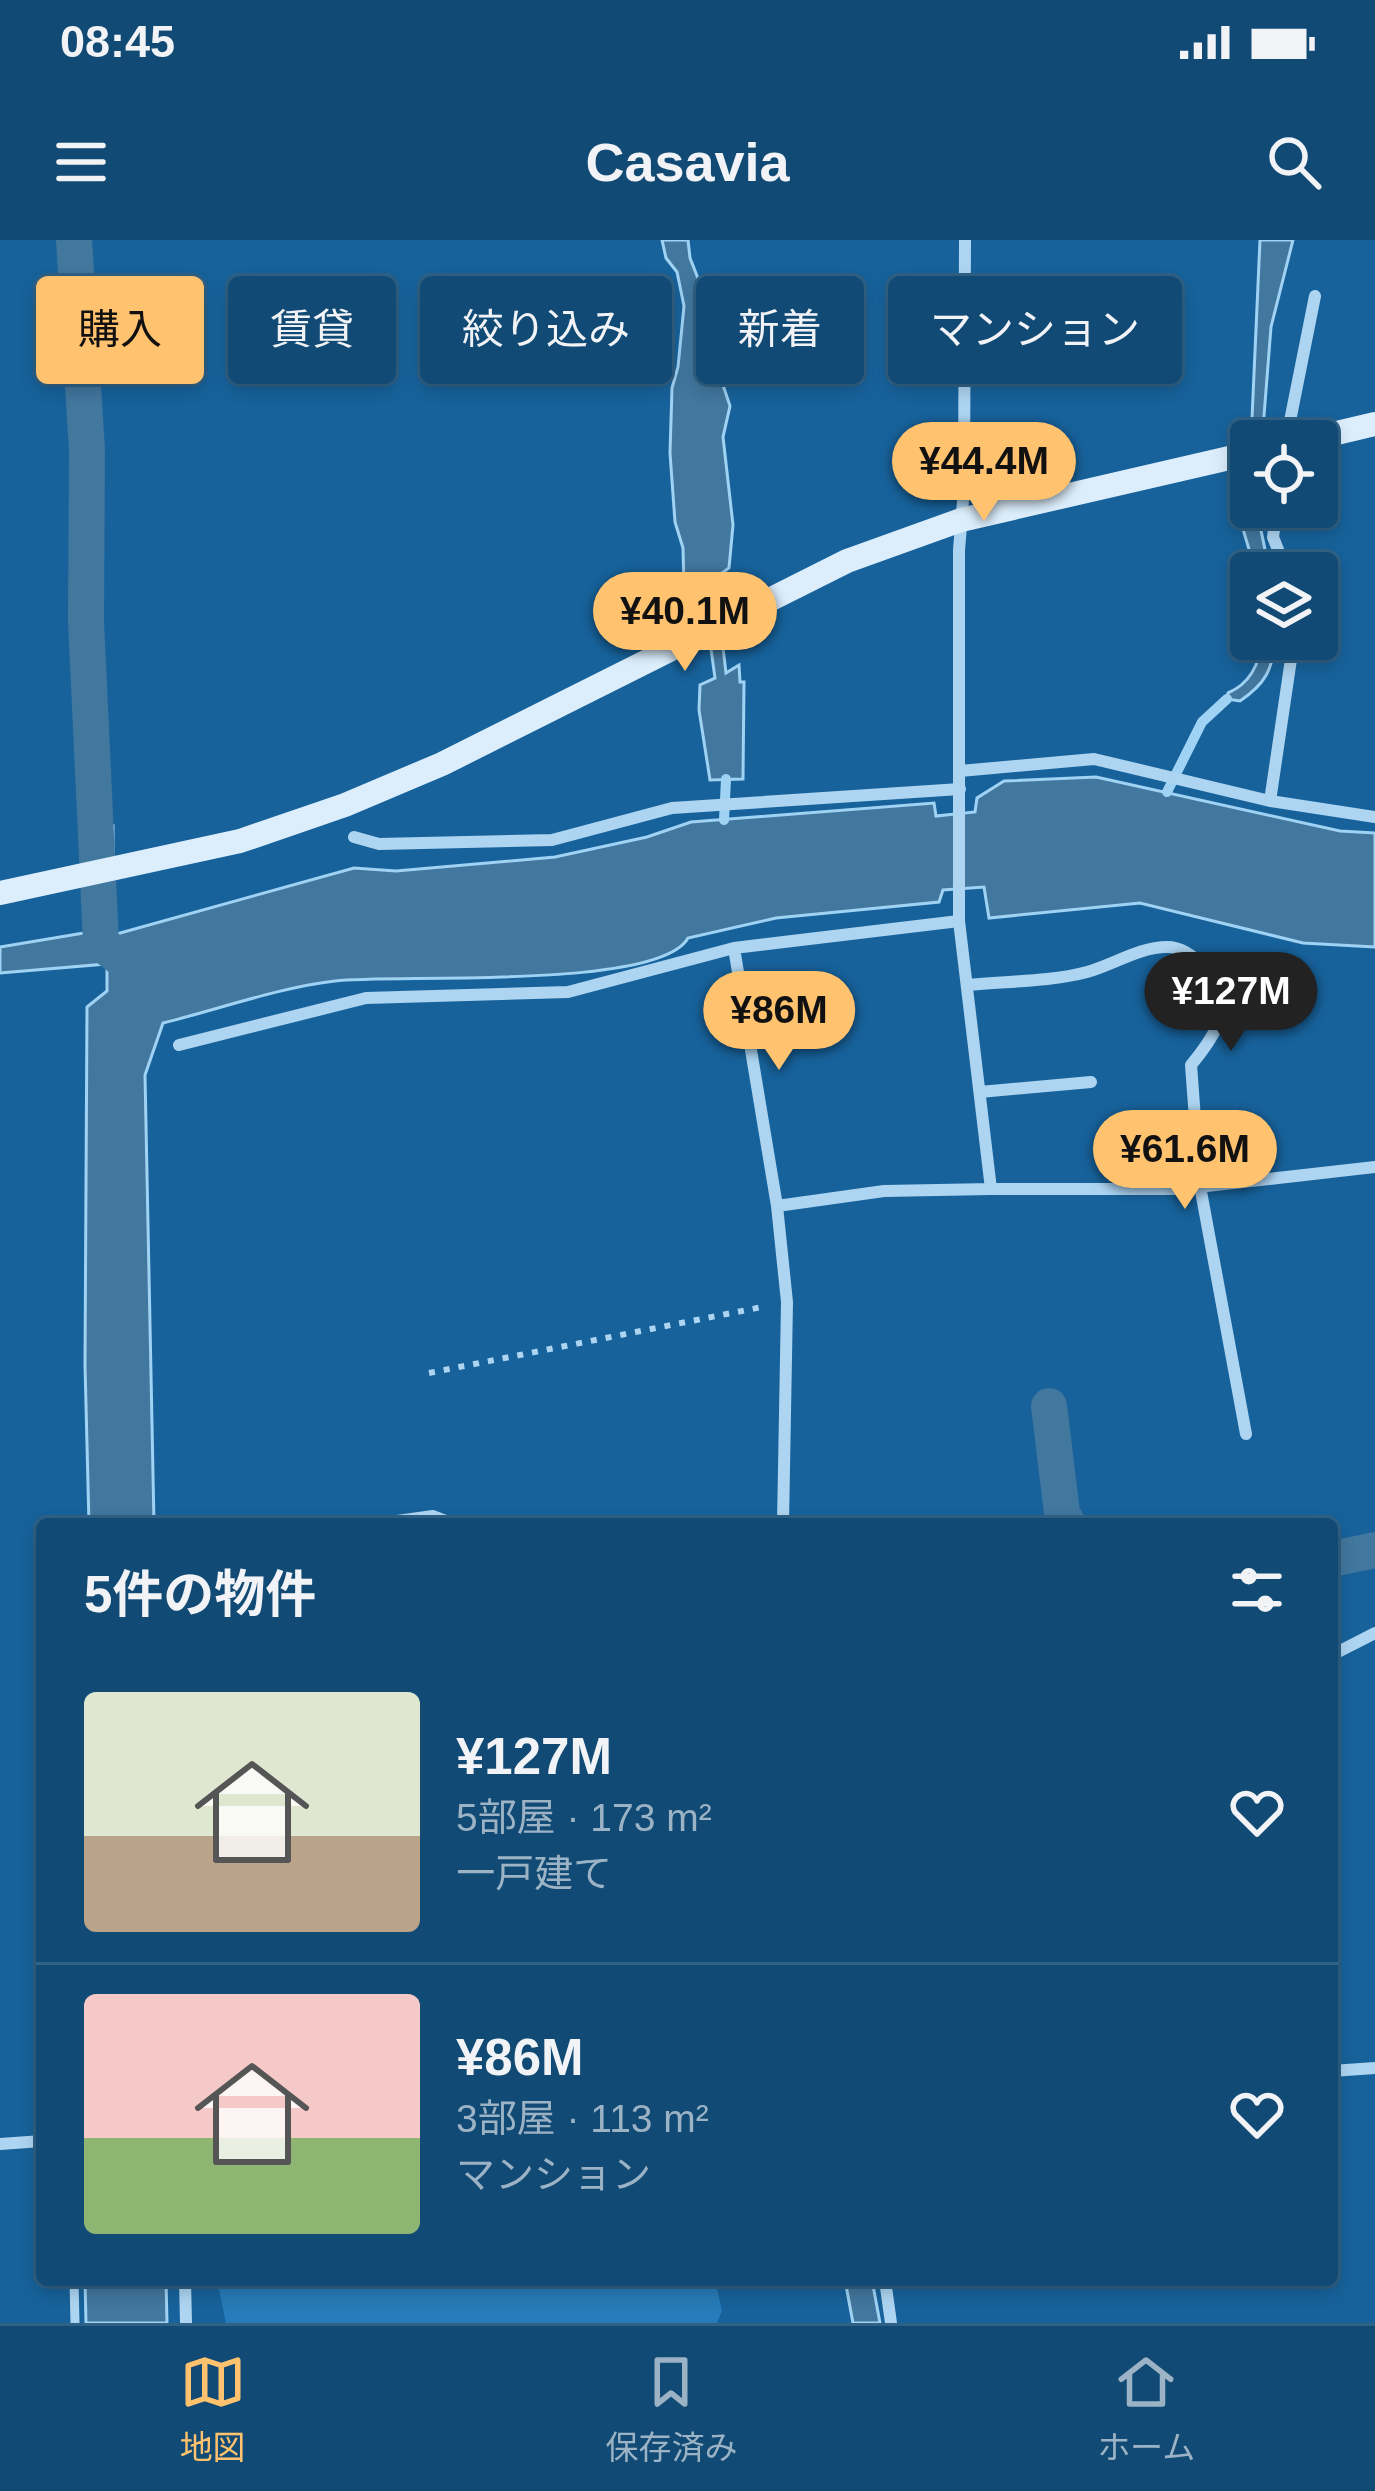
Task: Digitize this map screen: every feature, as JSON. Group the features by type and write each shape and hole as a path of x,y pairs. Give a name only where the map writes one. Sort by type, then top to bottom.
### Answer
{"street":[{"path":"965,240 959,921 991,1189"},
{"path":"1290,420 1315,296"},
{"path":"1338,433 1375,424"},
{"path":"0,893 240,841 345,805 442,764 847,561 961,520 1230,458"},
{"path":"1270,801 1291,660"},
{"path":"960,771 1094,759 1270,801 1375,817"},
{"path":"354,837 379,844 552,840 672,808 960,789"},
{"path":"179,1045 366,998 568,992 734,948 959,921"},
{"path":"967,985 1085,972 1168,947 1193,956 1214,977 1225,999 1216,1035 1191,1065 1200,1186 1246,1434"},
{"path":"734,948 777,1206 787,1302 784,1518"},
{"path":"980,1091 1091,1082"},
{"path":"777,1206 884,1191 1200,1186 1375,1167"},
{"path":"1338,1651 1375,1633"},
{"path":"1338,2071 1375,2068"},
{"path":"0,2144 36,2141"},
{"path":"185,2286 186,2323"},
{"path":"886,2286 892,2323"}],"lane":[{"path":"74,2286 75,2323"}],"path":[{"path":"430,1373 787,1302"}],"shaded area":[{"path":"662,240 688,240 697,276 696,384 723,384 730,406 723,437 733,525 729,568 715,578 726,673 739,665 740,682 744,682 743,779 710,780 699,710 700,685 715,678 702,584 684,591 683,548 675,522 672,388 684,306 677,272 666,258"},
{"path":"1260,240 1293,240 1271,327 1264,420 1252,420"},
{"path":"1243,528 1260,528 1266,552 1250,552"},
{"path":"1257,660 1272,660 1256,688 1240,701 1227,699 1228,693 1253,671"},
{"path":"1096,777 1340,831 1375,833 1375,947 1303,943 1140,903 989,918 984,887 943,890 939,902 776,918 688,938 667,954 629,966 524,976 335,981 163,1023 145,1075 154,1518 89,1518 87,1007 107,991 107,964 0,973 0,947 90,932 84,830 113,826 113,935 354,868 396,871 555,857 691,822 934,803 936,816 975,812 977,798 1004,781"},
{"path":"85,2286 166,2286 167,2323 86,2323"},
{"path":"218,2286 716,2286 722,2311 717,2323 226,2323"},
{"path":"846,2286 873,2286 880,2323 853,2323"}],"waterway":[{"path":"74,240 87,450 86,621 101,943 138,972"},
{"path":"1167,792 1202,722 1227,699"},
{"path":"724,820 726,779"},
{"path":"1049,1406 1065,1518"},
{"path":"1338,1558 1375,1550"}]}
